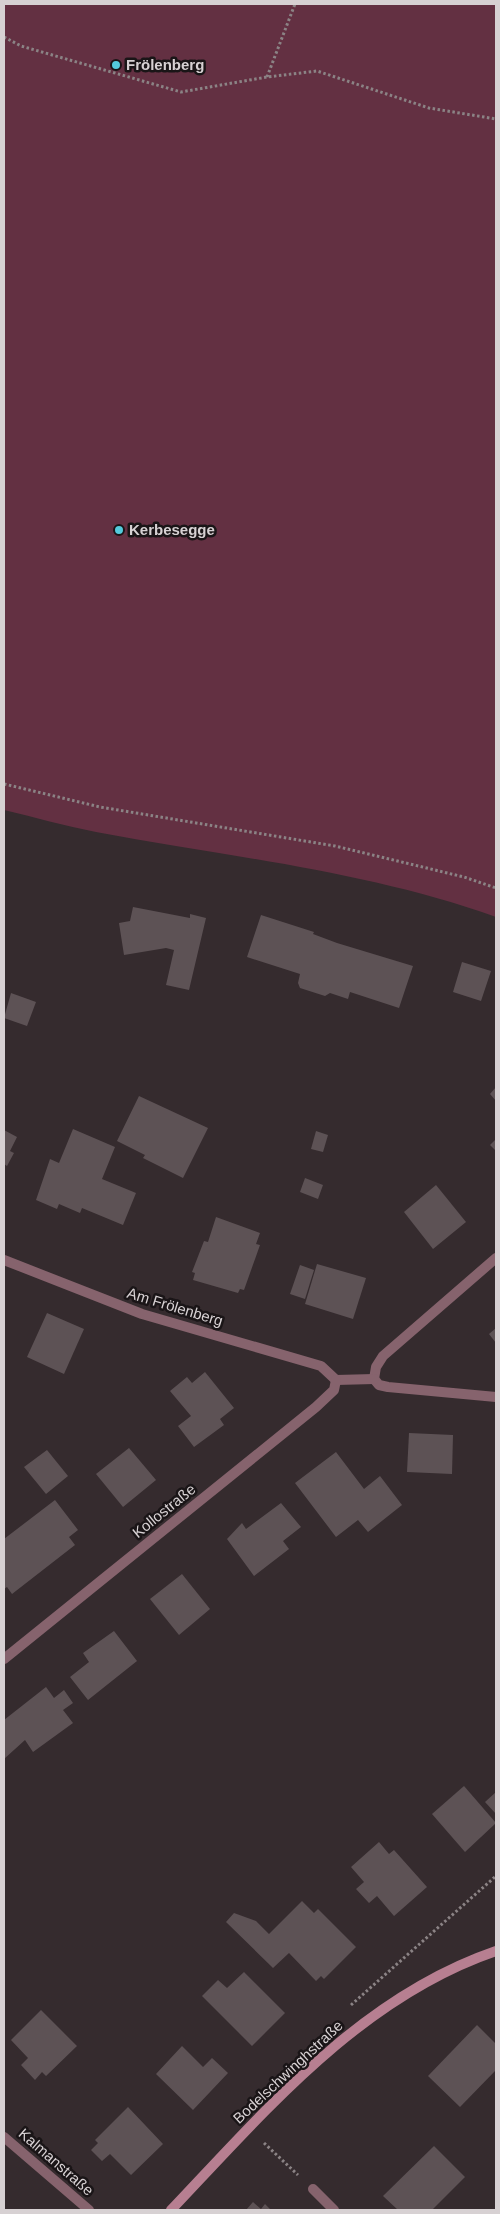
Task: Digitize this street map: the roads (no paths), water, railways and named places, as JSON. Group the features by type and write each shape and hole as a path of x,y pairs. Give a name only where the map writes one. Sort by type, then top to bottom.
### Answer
{"street":[{"path":"496,1258 383,1356 376,1367 374,1379 379,1385 388,1387 496,1397"},
{"name":"Am Frölenberg","path":"4,1260 142,1314 321,1366 336,1380"},
{"path":"336,1380 374,1379"},
{"name":"Kollostraße","path":"4,1659 316,1407 334,1390 336,1380"},
{"name":"Bodelschwinghstraße","path":"170,2210 248,2129 323,2056 359,2025 442,1975 496,1950"},
{"name":"Kalmanstraße","path":"4,2137 89,2210"},
{"path":"313,2189 334,2210"}],"place":[{"name":"Frölenberg","path":"116,65"},
{"name":"Kerbesegge","path":"119,530"}]}
